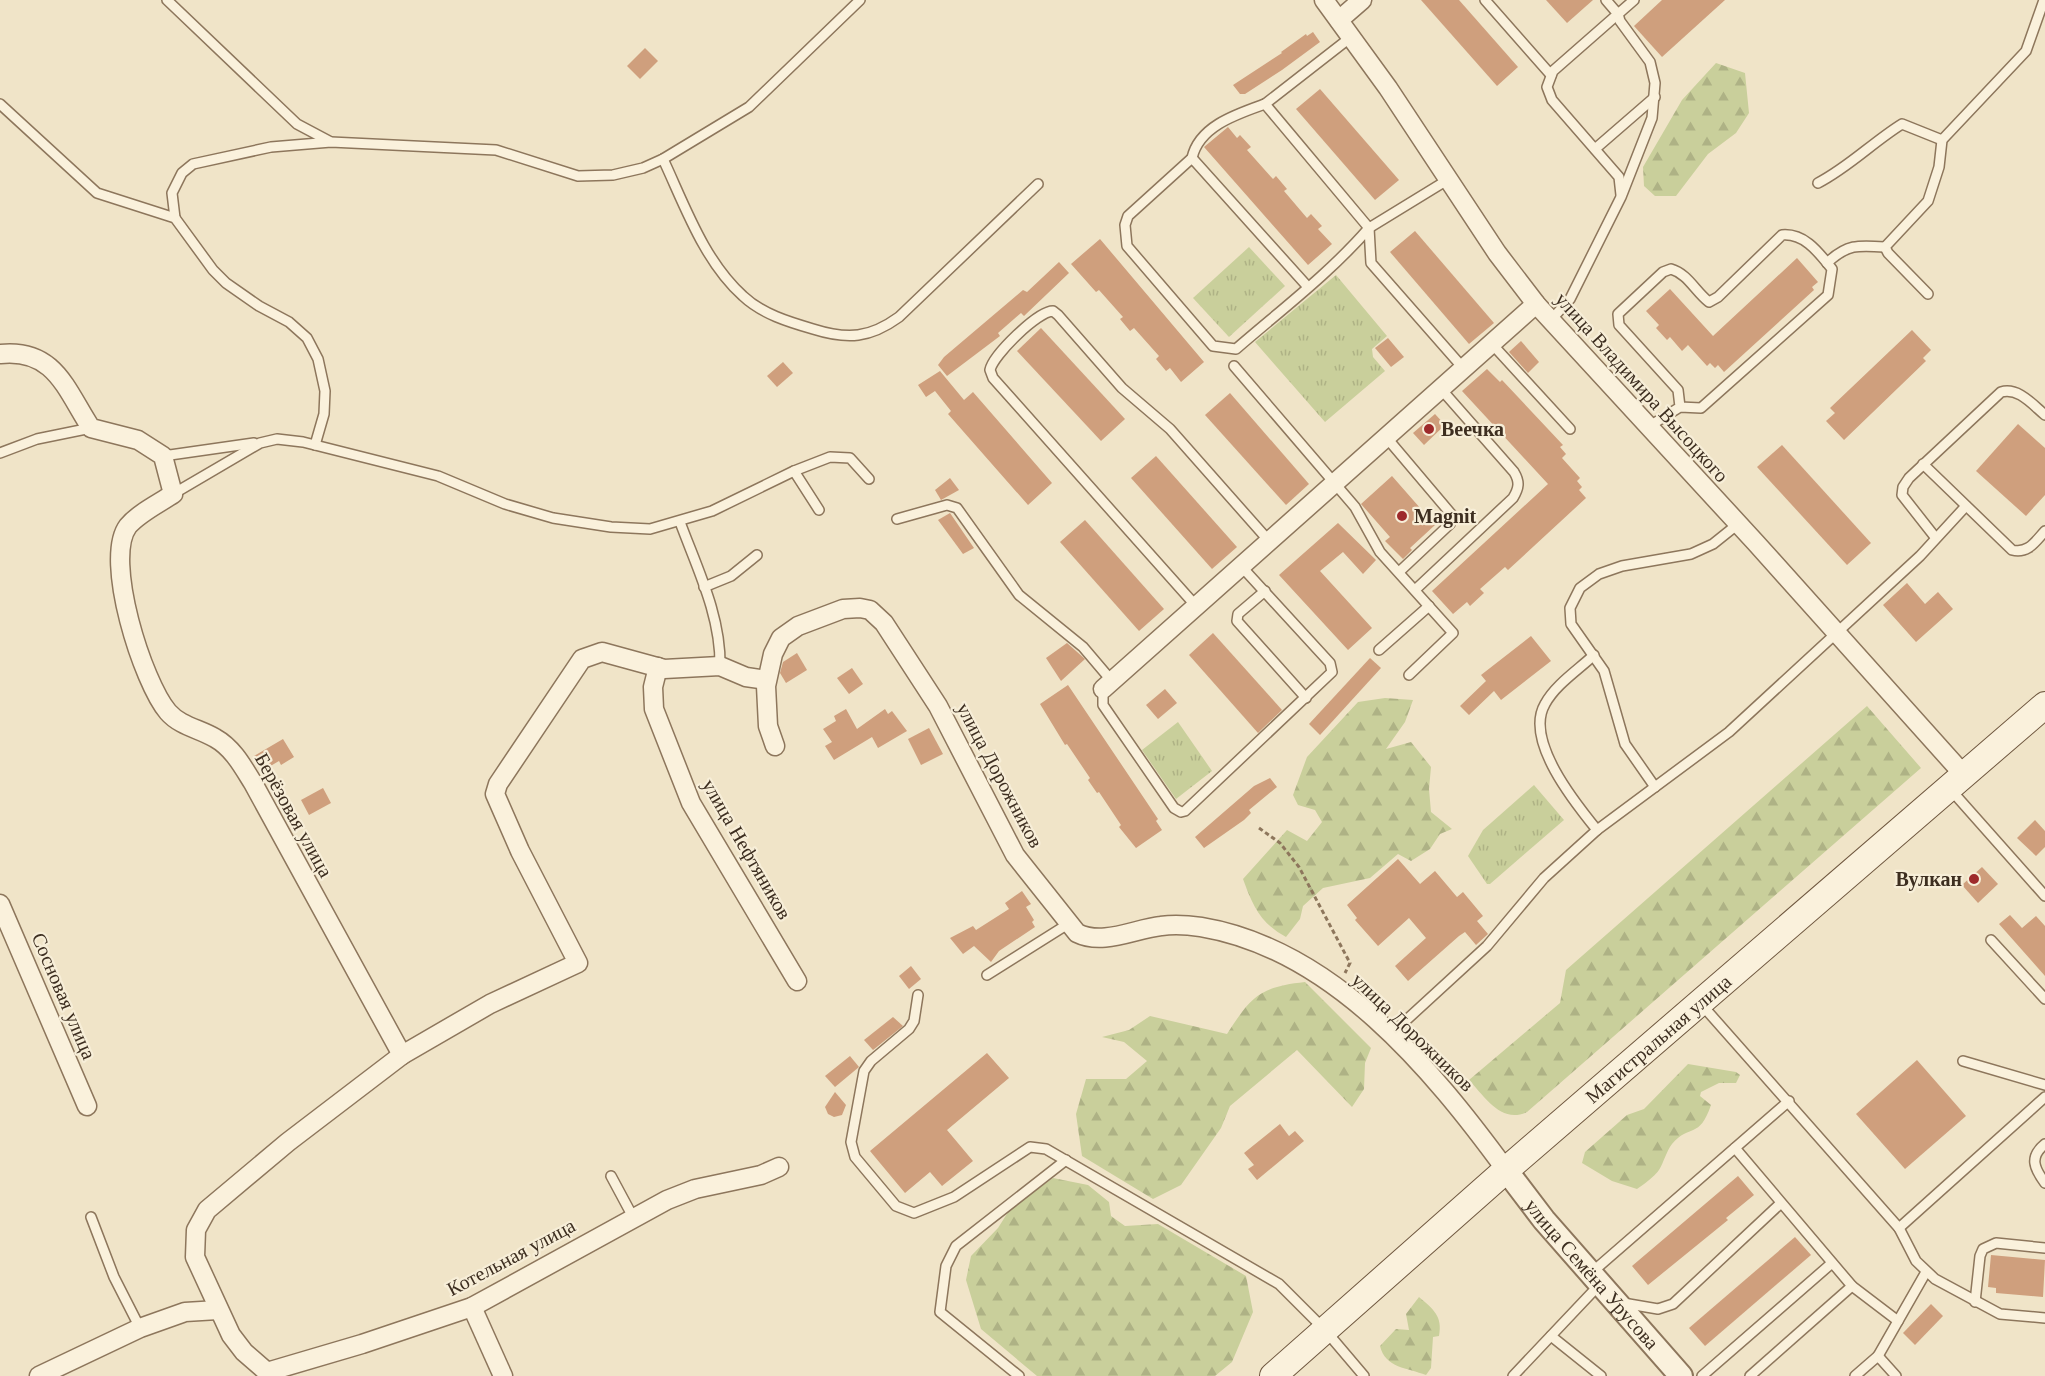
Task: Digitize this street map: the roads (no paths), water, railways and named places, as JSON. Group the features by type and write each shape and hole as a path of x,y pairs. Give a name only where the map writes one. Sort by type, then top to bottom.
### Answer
{"main road":[{"name":"Магистральная улица","path":"1273,1376 1506,1170 2045,705"}],"street":[{"name":"улица Владимира Высоцкого","path":"1324,0 1449,179 1497,254 1536,304 1837,633 1957,782"},
{"path":"1339,20 1362,0"},
{"path":"1107,684 1536,304"},
{"path":"0,354 31,356 49,365 91,428 138,440 163,456 172,494"},
{"name":"Берёзовая улица","path":"172,494 136,519 124,535 124,603 134,640 169,714 225,745 253,783 402,1055"},
{"name":"улица Дорожников","path":"775,746 768,726 766,680 772,654 788,631 843,609 860,608 877,616 938,706 1015,855 1077,933 1092,938 1174,925 1226,933 1264,946 1337,988 1390,1035 1458,1105 1506,1170"},
{"name":"Котельная улица","path":"658,667 602,652 582,659 498,784 497,802 578,963 490,1004 402,1055 288,1142 207,1210 196,1230 193,1250 218,1310 237,1344 265,1374 472,1307 633,1217 695,1189 761,1175 779,1167"},
{"path":"658,667 679,669 720,666 746,677 766,680"},
{"name":"улица Нефтяников","path":"658,667 653,687 654,709 692,803 797,981"},
{"name":"Сосновая улица","path":"0,904 87,1106"},
{"name":"улица Семёна Урусова","path":"1506,1170 1544,1220 1681,1376"},
{"path":"472,1307 503,1376"},
{"path":"39,1376 140,1328 185,1312 218,1310"}],"lane":[{"path":"167,0 297,124 331,142"},
{"path":"315,445 325,404 323,376 313,347 298,328 226,283 175,218 172,194 182,173 193,164 271,147 331,142 496,150 578,176 627,172 663,159 749,107 860,0"},
{"path":"1485,0 1551,75"},
{"path":"1550,321 1570,299 1621,197 1646,138 1655,97 1650,62 1606,0"},
{"path":"1621,197 1618,177 1552,100 1547,87 1551,75 1634,0"},
{"path":"1827,263 1841,250 1855,246 1885,247 1928,201 1938,167 1942,141 2026,51 2044,0"},
{"path":"1351,37 1265,104 1227,117 1195,146 1192,158 1128,216 1125,235 1127,246 1213,346 1236,349 1351,250 1370,228 1449,179"},
{"path":"1595,149 1655,97"},
{"path":"0,104 97,193 175,218"},
{"path":"1265,104 1370,228 1371,263 1464,369"},
{"path":"1818,183 1841,171 1879,138 1902,124 1942,141"},
{"path":"1192,158 1308,287"},
{"path":"663,159 713,261 744,297 781,320 824,333 858,336 880,330 899,316 1038,184"},
{"path":"1648,427 1680,407 1701,408 1828,295 1832,269 1804,239 1794,234 1782,235 1718,297 1709,302 1699,294 1682,272 1671,269 1663,272 1618,314 1619,325 1678,390 1680,407"},
{"path":"1885,247 1888,253 1928,294"},
{"path":"1196,606 1109,511 1083,478 993,378 990,369 996,356 1042,313 1053,311 1058,315 1122,388 1170,429 1269,541"},
{"path":"1492,344 1570,429"},
{"path":"1234,366 1364,519 1376,546 1453,633 1409,675"},
{"path":"1415,590 1514,498 1518,490 1519,480 1514,472 1441,389"},
{"path":"1935,537 1902,495 1909,478 2001,392 2009,390 2017,393 2045,415"},
{"path":"0,453 37,439 91,428"},
{"path":"1386,437 1452,515 1450,524 1399,572"},
{"path":"163,456 277,439 315,445 438,476 505,504 554,518 636,529 680,522 712,511 794,471 840,456 854,460 869,479"},
{"path":"172,494 260,442"},
{"path":"1923,464 2012,550 2020,552 2029,548 2045,531"},
{"path":"794,471 819,510"},
{"path":"897,519 947,505 957,508 1019,595 1083,647 1107,684 1103,705 1174,808 1181,812 1330,676 1332,668 1241,566"},
{"path":"1390,1035 1487,946 1544,878 1597,830 1729,732 1920,555 1966,506"},
{"path":"680,522 719,636 720,666"},
{"path":"1655,787 1624,744 1604,671 1575,630 1570,616 1574,599 1587,581 1616,567 1691,554 1713,544 1738,524"},
{"path":"704,587 731,576 757,555"},
{"path":"1265,591 1238,614 1237,621 1306,698"},
{"path":"1379,650 1429,606"},
{"path":"1594,655 1546,701 1539,726 1562,786 1597,830"},
{"path":"1957,782 2045,896"},
{"path":"987,975 1068,924"},
{"path":"1991,940 2045,999"},
{"path":"918,995 914,1021 909,1029 867,1065 851,1142 855,1157 896,1206 908,1213 914,1213 947,1201 1030,1147 1046,1149 1180,1229 1268,1277 1293,1297 1364,1376"},
{"path":"1701,1003 1899,1228 1916,1260 1926,1272 1975,1302 2000,1314 2045,1318"},
{"path":"1963,1060 2045,1085"},
{"path":"1899,1228 2045,1097"},
{"path":"1513,1376 1551,1336 1595,1279 1735,1148 1789,1101"},
{"path":"2045,1144 2034,1157 2034,1165 2045,1183"},
{"path":"1735,1148 1852,1286 1898,1321"},
{"path":"1019,1376 940,1312 946,1266 956,1246 1066,1160"},
{"path":"611,1176 633,1217"},
{"path":"1615,1302 1658,1309 1673,1304 1781,1203"},
{"path":"91,1217 114,1277 140,1328"},
{"path":"1975,1302 1980,1256 1983,1249 1996,1243 2045,1248"},
{"path":"1702,1376 1832,1263"},
{"path":"1855,1376 1878,1356 1926,1272"},
{"path":"1750,1376 1852,1286"},
{"path":"1551,1336 1600,1376"},
{"path":"1878,1356 1896,1376"}],"place":[{"name":"Веечка","path":"1429,429"},
{"name":"Magnit","path":"1402,516"},
{"name":"Вулкан","path":"1974,879"}]}
